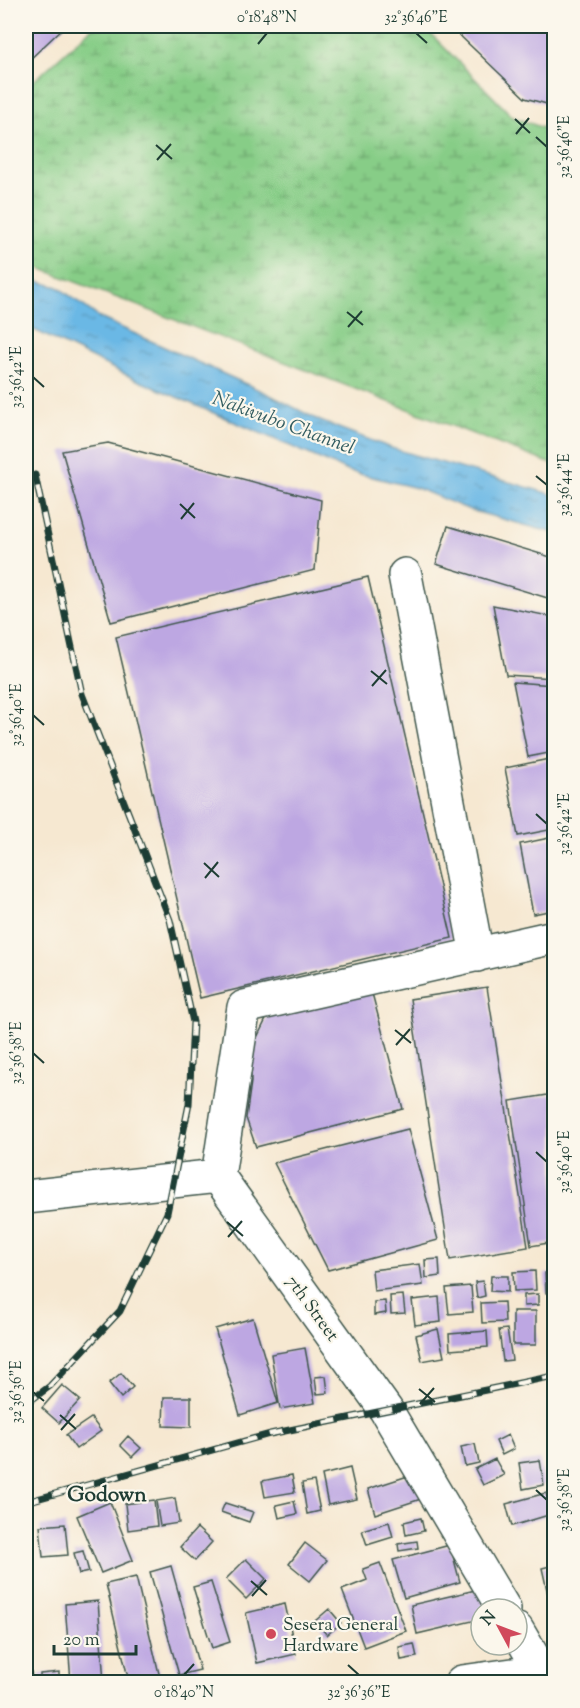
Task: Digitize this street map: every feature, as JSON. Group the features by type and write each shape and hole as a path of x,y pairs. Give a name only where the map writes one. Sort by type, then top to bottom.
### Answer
{"street":[{"path":"405,575 477,955"},
{"path":"26,1197 218,1176 244,1007 555,937"},
{"name":"7th Street","path":"218,1176 386,1410 497,1597"},
{"path":"462,1683 548,1670 529,1645"}],"green space":[{"path":"94,26 423,26 513,117 554,132 554,465 26,263 26,88"}],"water":[{"name":"Nakivubo Channel","path":"26,278 58,287 100,318 268,394 320,421 391,448 554,495 554,533 470,510 417,488 348,471 135,379 26,326"}],"building":[{"path":"26,26 65,26 26,63"},
{"path":"450,26 554,26 554,106 525,98"},
{"path":"108,443 321,500 315,570 111,622 62,451"},
{"path":"448,526 554,558 554,600 436,564"},
{"path":"368,577 452,938 200,998 116,637"},
{"path":"493,605 554,617 554,678 506,675"},
{"path":"513,682 554,685 554,752 528,757"},
{"path":"554,758 554,829 518,836 505,768"},
{"path":"554,837 554,910 533,914 520,844"},
{"path":"369,982 403,1109 256,1147 246,1118 251,1082 250,1052 275,1001"},
{"path":"487,987 528,1247 450,1260 410,999"},
{"path":"554,1094 554,1242 531,1246 510,1101"},
{"path":"408,1129 438,1240 328,1270 274,1163"},
{"path":"439,1259 440,1276 426,1278 425,1260"},
{"path":"420,1264 423,1285 374,1291 372,1270"},
{"path":"535,1271 536,1290 514,1291 513,1272"},
{"path":"545,1273 554,1273 554,1292 546,1293"},
{"path":"491,1276 508,1276 508,1292 490,1291"},
{"path":"483,1281 485,1296 477,1298 475,1282"},
{"path":"471,1286 473,1312 449,1314 446,1288"},
{"path":"538,1294 538,1305 524,1306 524,1295"},
{"path":"403,1295 405,1313 391,1314 390,1296"},
{"path":"439,1297 441,1322 415,1325 412,1300"},
{"path":"385,1301 386,1313 374,1315 374,1302"},
{"path":"504,1302 505,1322 482,1323 481,1303"},
{"path":"513,1311 536,1311 536,1345 513,1345"},
{"path":"253,1318 278,1403 240,1415 215,1329"},
{"path":"438,1329 444,1357 422,1361 416,1335"},
{"path":"507,1329 512,1360 503,1361 499,1330"},
{"path":"487,1331 488,1347 450,1350 449,1334"},
{"path":"305,1348 315,1403 280,1409 271,1354"},
{"path":"121,1373 133,1387 121,1398 109,1383"},
{"path":"326,1376 328,1393 317,1394 315,1377"},
{"path":"62,1385 80,1400 59,1423 42,1408"},
{"path":"164,1397 191,1397 191,1427 163,1426"},
{"path":"91,1418 101,1431 76,1449 66,1435"},
{"path":"508,1435 514,1449 502,1455 496,1441"},
{"path":"128,1436 141,1448 132,1457 120,1445"},
{"path":"475,1444 479,1463 465,1466 461,1447"},
{"path":"495,1459 504,1475 483,1485 475,1469"},
{"path":"540,1460 544,1485 523,1489 519,1463"},
{"path":"350,1468 357,1499 328,1505 322,1475"},
{"path":"414,1474 421,1499 375,1514 368,1489"},
{"path":"292,1475 295,1492 265,1497 262,1481"},
{"path":"314,1481 320,1511 307,1514 302,1483"},
{"path":"546,1493 552,1514 512,1526 506,1504"},
{"path":"175,1498 179,1523 160,1526 156,1501"},
{"path":"154,1500 157,1526 128,1530 125,1504"},
{"path":"294,1501 297,1514 279,1518 276,1505"},
{"path":"110,1502 133,1560 101,1573 77,1516"},
{"path":"225,1503 253,1512 249,1522 221,1512"},
{"path":"421,1518 424,1531 406,1535 404,1522"},
{"path":"389,1522 393,1537 367,1545 362,1530"},
{"path":"65,1524 68,1555 43,1557 40,1526"},
{"path":"197,1528 212,1542 195,1561 180,1547"},
{"path":"417,1541 418,1548 399,1551 398,1544"},
{"path":"305,1543 327,1560 310,1581 289,1564"},
{"path":"450,1545 460,1582 404,1598 393,1560"},
{"path":"83,1551 89,1572 79,1574 74,1553"},
{"path":"246,1559 266,1579 246,1599 226,1579"},
{"path":"380,1563 406,1631 364,1647 342,1590 367,1580 363,1569"},
{"path":"554,1565 554,1621 542,1568"},
{"path":"171,1566 200,1670 179,1675 150,1572"},
{"path":"136,1577 161,1682 129,1682 106,1584"},
{"path":"211,1582 230,1642 212,1648 193,1587"},
{"path":"480,1589 482,1597 469,1597 469,1622 417,1634 411,1605"},
{"path":"98,1601 104,1682 71,1682 65,1604"},
{"name":"Sesera General Hardware","path":"285,1604 296,1654 257,1663 246,1613"},
{"path":"329,1609 341,1623 327,1635 315,1621"},
{"path":"26,1623 28,1623 32,1682 26,1682"},
{"path":"414,1644 417,1657 401,1660 399,1647"},
{"path":"59,1672 59,1682 40,1682 40,1674"}],"railway":[{"path":"26,1404 50,1386 120,1311 167,1213 189,1104 193,1022 170,920 82,694 35,475"},
{"path":"26,1502 270,1434 554,1376"}],"place":[{"name":"Sesera General Hardware","path":"271,1634"}],"district":[{"name":"Godown","path":"107,1494"}]}
